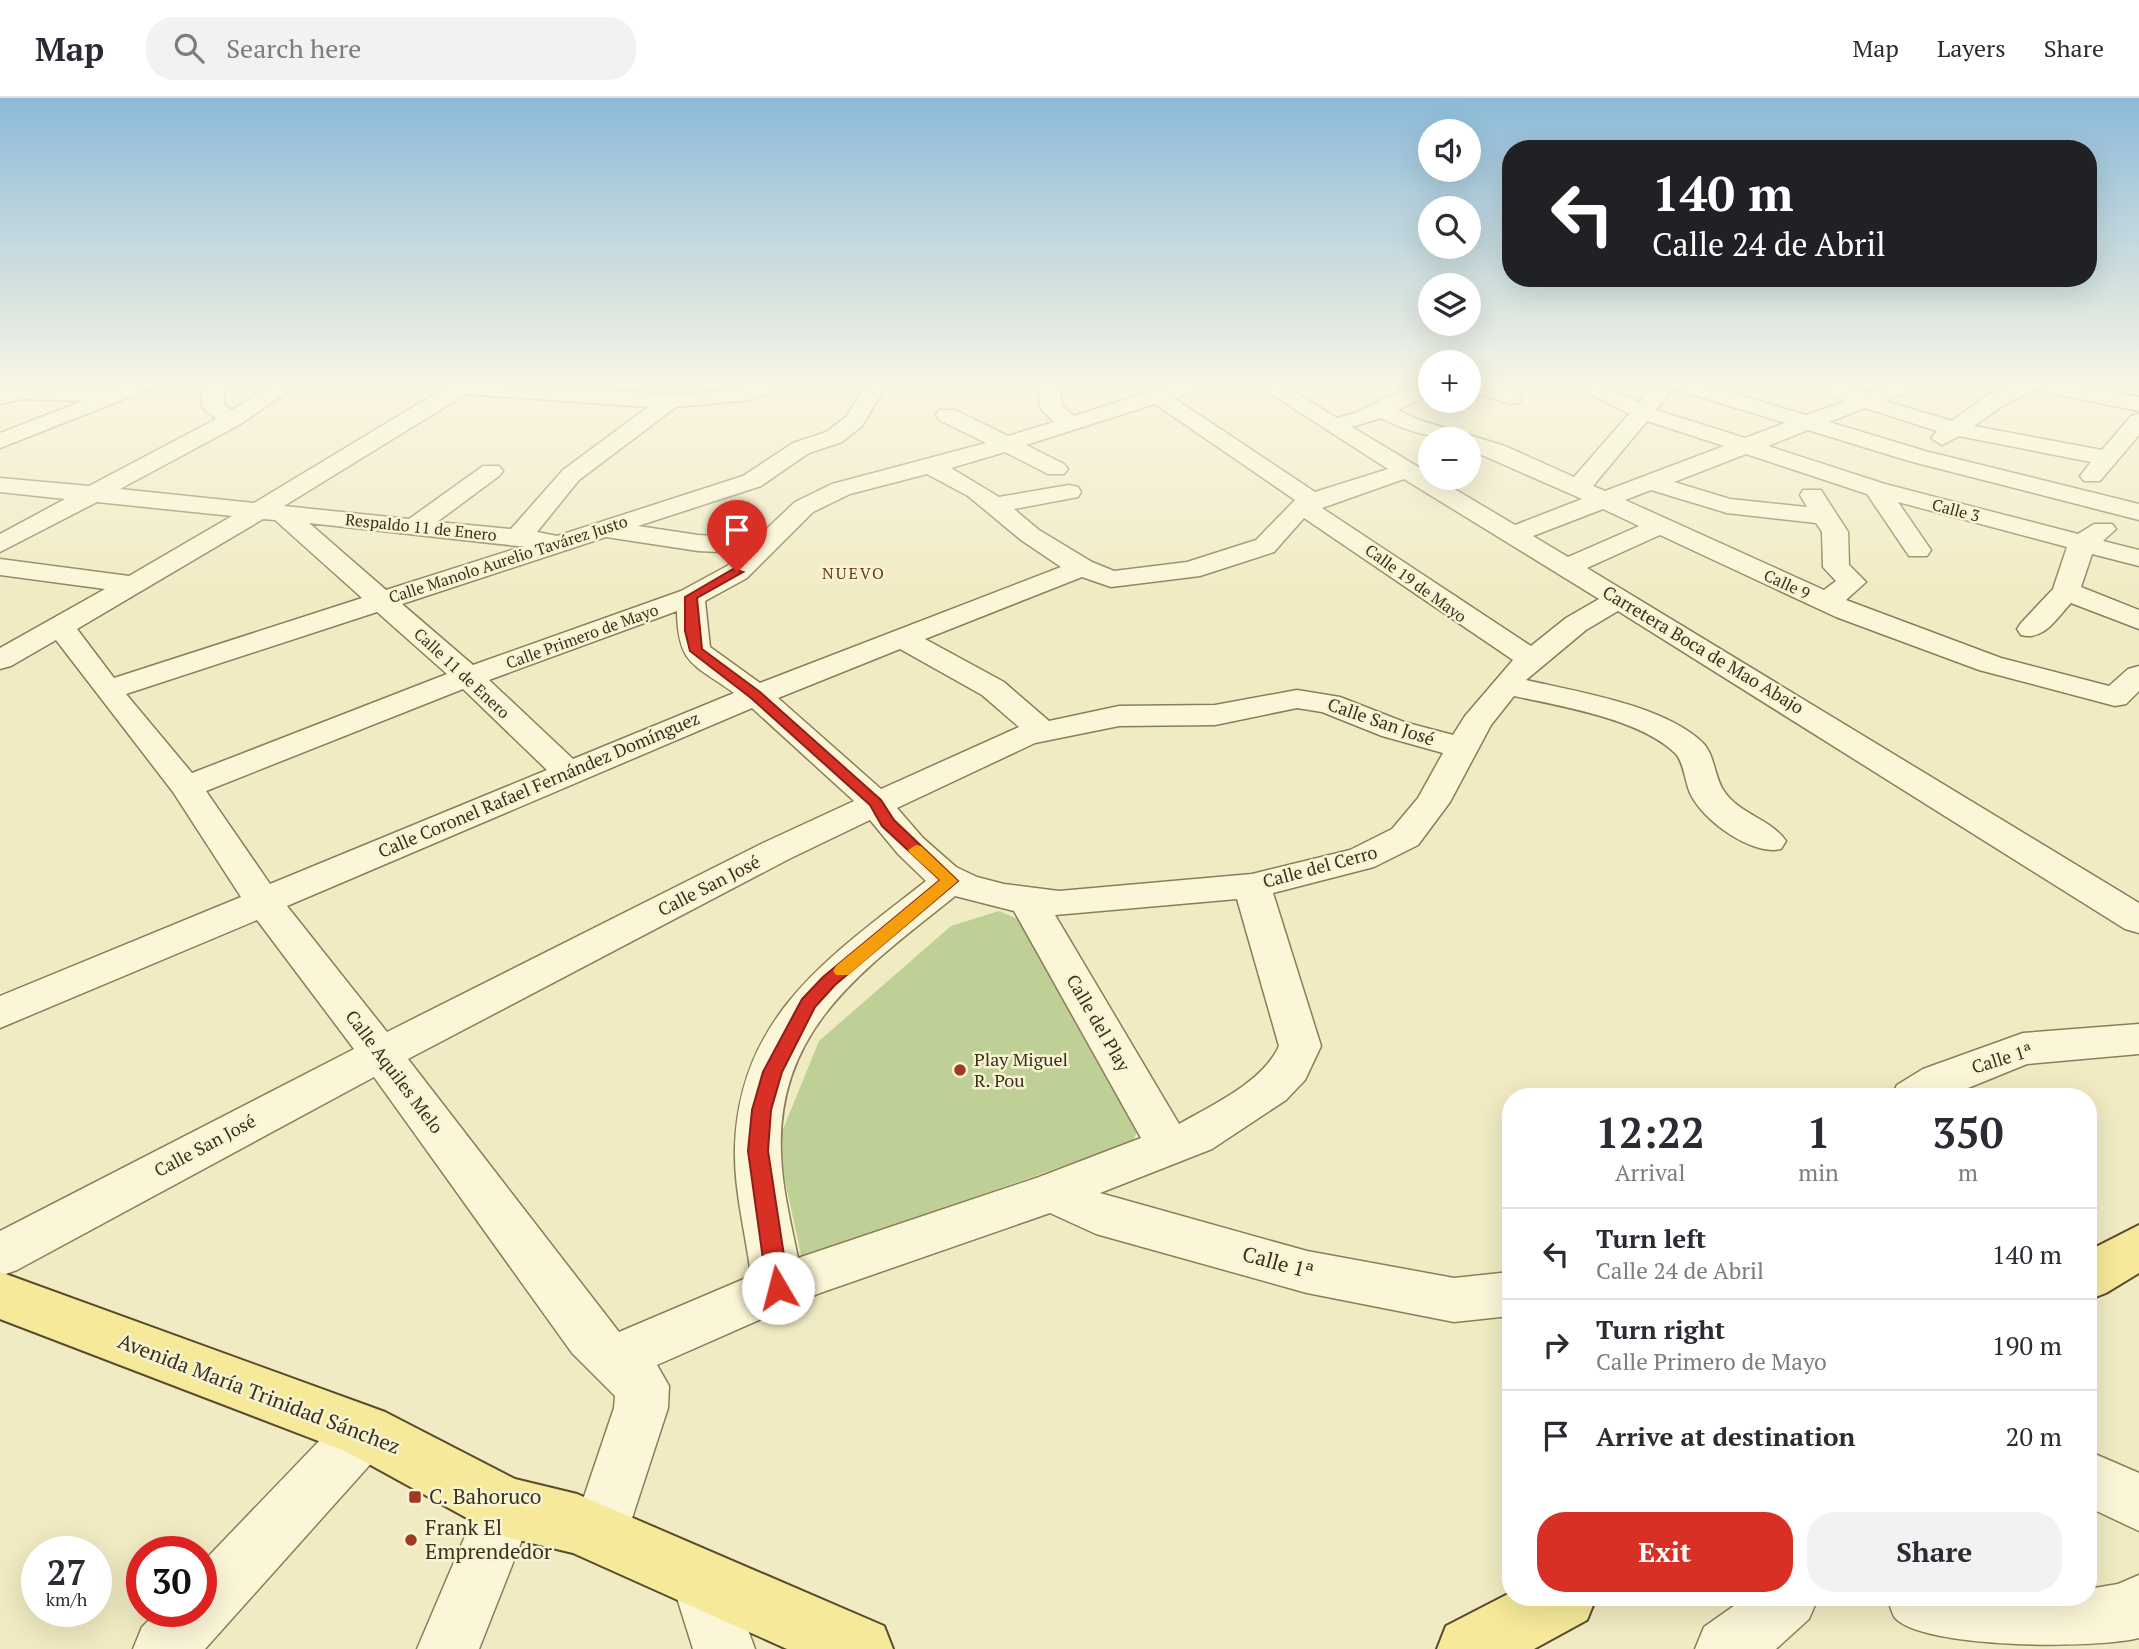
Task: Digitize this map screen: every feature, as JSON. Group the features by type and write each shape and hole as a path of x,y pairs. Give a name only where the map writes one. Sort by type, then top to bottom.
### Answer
{"main road":[{"path":"2097,1272 2139,1247"},
{"name":"Avenida María Trinidad Sánchez","path":"2,1288 365,1431 403,1449 506,1507 577,1524 861,1649"},
{"path":"1469,1649 1550,1606"}],"street":[{"path":"0,544 166,455"},
{"path":"0,660 270,512 357,455"},
{"path":"518,538 571,475 597,455"},
{"name":"Calle Manolo Aurelio Tavárez Justo","path":"107,691 600,528 778,494 794,455"},
{"name":"Calle Primero de Mayo","path":"186,787 468,677 691,597 737,572 763,546 778,494 841,489 965,455"},
{"path":"1027,455 1056,469"},
{"name":"Calle 19 de Mayo","path":"1240,455 1463,618 1531,658"},
{"name":"Carretera Boca de Mao Abajo","path":"1385,455 2139,920"},
{"name":"Calle 9","path":"1506,455 1826,602 1990,664 2115,697 2139,675"},
{"path":"1577,489 1605,455"},
{"path":"1514,534 1724,455"},
{"name":"Calle 3","path":"1773,455 1867,485 2139,558"},
{"path":"2092,455 2106,458"},
{"path":"2076,496 2108,455"},
{"path":"1918,550 1867,485 1917,456 2137,509"},
{"path":"930,466 996,505 1030,535 1082,568 1111,579 1189,570 1265,547 1308,504 1409,470"},
{"path":"415,526 491,471"},
{"path":"1824,471 1807,488 1835,532 1836,567 1852,582 1826,602"},
{"path":"1653,483 1727,506 1825,516"},
{"path":"0,485 270,512"},
{"path":"996,505 1069,492"},
{"path":"2031,629 2066,591 2082,543 2137,509"},
{"name":"Respaldo 11 de Enero","path":"270,512 560,542"},
{"name":"Calle 11 de Enero","path":"270,512 382,600 568,772"},
{"path":"1567,567 1660,526"},
{"path":"600,528 698,543 763,546"},
{"path":"0,567 134,585"},
{"name":"Calle Coronel Rafael Fernández Domínguez","path":"0,1013 568,772 756,695 1082,568"},
{"path":"2066,591 2139,620"},
{"path":"691,597 692,631 696,651 756,695 876,803 888,823 950,881 829,981 808,1004 773,1072 761,1110 758,1151 778,1288"},
{"name":"Calle del Cerro","path":"950,881 1028,901 1059,903 1252,886 1361,859 1388,848 1405,836 1433,802 1476,723 1531,658 1576,624 1620,599"},
{"name":"Calle Aquiles Melo","path":"61,626 107,691 186,787 262,900 611,1360 642,1386 641,1408 600,1535"},
{"path":"902,639 992,686 1021,707 1040,730"},
{"path":"1507,685 1603,707 1650,724 1691,749 1708,795 1734,820 1768,841"},
{"name":"Calle San José","path":"2,1288 381,1054 876,803 1040,730 1119,716 1215,715 1297,699 1329,704 1393,729 1463,748"},
{"path":"611,1360 778,1288 1053,1192 1196,1136 1271,1088 1290,1069 1300,1046 1252,886"},
{"name":"Calle del Play","path":"1028,901 1168,1146"},
{"name":"Calle 1ª","path":"1927,1088 1938,1081 2023,1049 2139,1039"},
{"name":"Calle 1ª","path":"1053,1192 1096,1214 1307,1272 1454,1300 1502,1295"},
{"path":"217,1592 365,1431"},
{"path":"2097,1482 2139,1503"},
{"path":"448,1649 506,1507"},
{"path":"701,1579 724,1649"},
{"path":"1929,1606 1938,1612 2031,1629 2129,1612 2139,1605"},
{"path":"1726,1649 1781,1606"},
{"path":"164,1649 184,1627"}],"green space":[{"name":"Play Miguel R. Pou","path":"999,911 1023,921 1142,1120 1133,1141 802,1259 777,1144 819,1041 951,926"}],"slow traffic":[{"path":"842,971 950,881 916,850"}],"place":[{"name":"Play Miguel R. Pou","path":"960,1070"},
{"name":"C. Bahoruco","path":"415,1497"},
{"name":"Frank El Emprendedor","path":"411,1540"}],"district":[{"name":"NUEVO","path":"854,573"}],"route":[{"path":"737,572 691,597 692,631 696,651 756,695 876,803 888,823 902,838 950,881 829,981 808,1004 787,1039 773,1072 761,1110 758,1151 778,1288"}]}
